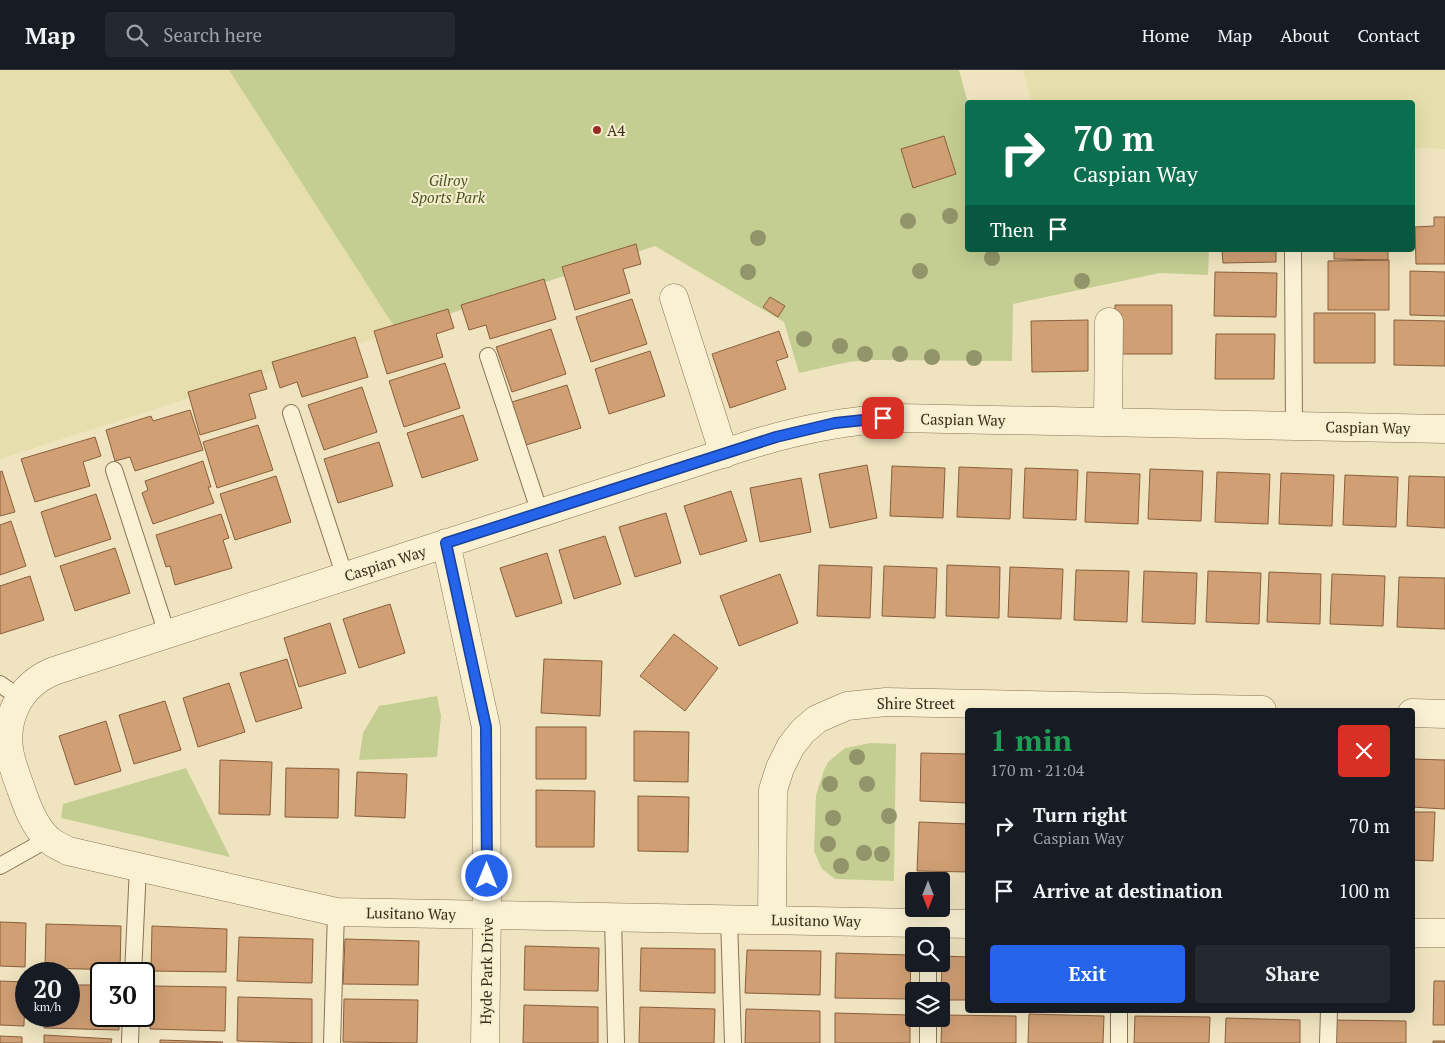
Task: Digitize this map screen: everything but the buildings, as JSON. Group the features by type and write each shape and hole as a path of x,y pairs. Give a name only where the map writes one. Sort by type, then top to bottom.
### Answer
{"street":[{"path":"674,298 724,454"},
{"path":"1108,422 1109,322"},
{"name":"Caspian Way","path":"10,691 29,686 41,676 167,634 806,429 867,419 899,418 1445,429"},
{"name":"Hyde Park Drive","path":"446,543 486,727 487,914 485,1043"},
{"name":"Lusitano Way","path":"10,691 14,710 10,724 10,755 28,812 48,839 68,851 336,912 772,919 905,928"},
{"name":"Shire Street","path":"772,919 773,790 780,768 791,746 802,731 817,719 848,706 886,702 1168,708"},
{"path":"1415,713 1445,714"},
{"name":"Lusitano Way","path":"948,927 965,924"},
{"path":"1415,933 1445,933"}],"lane":[{"path":"1293,252 1294,426"},
{"path":"488,356 540,513"},
{"path":"291,413 344,577"},
{"path":"114,470 167,634"},
{"path":"0,866 48,839"},
{"path":"134,962 138,867"},
{"path":"332,1043 336,912"},
{"path":"613,917 616,1043"},
{"path":"729,919 733,1043"},
{"path":"1119,1013 1119,1043"},
{"path":"1328,1043 1329,1013"},
{"path":"130,1042 131,1027"},
{"path":"928,1027 928,1043"}],"shaded area":[{"path":"0,70 229,70 397,331 0,459"},
{"path":"1023,70 1445,70 1445,149 1415,148 1415,100 1031,100"}],"green space":[{"name":"Gilroy Sports Park","path":"229,70 959,70 967,100 965,100 965,252 1209,252 1208,275 1160,273 1013,304 1012,361 872,360 848,362 799,373 784,322 655,246 397,331"},
{"path":"437,696 441,716 437,757 359,760 363,733 379,706"},
{"path":"871,743 896,744 894,881 835,879 822,869 814,851 816,795 828,762 845,748"},
{"path":"186,768 230,857 61,818 63,804"}],"place":[{"name":"A4","path":"597,130"}],"route":[{"path":"487,876 486,727 446,543 776,437 835,423 883,418"}]}
